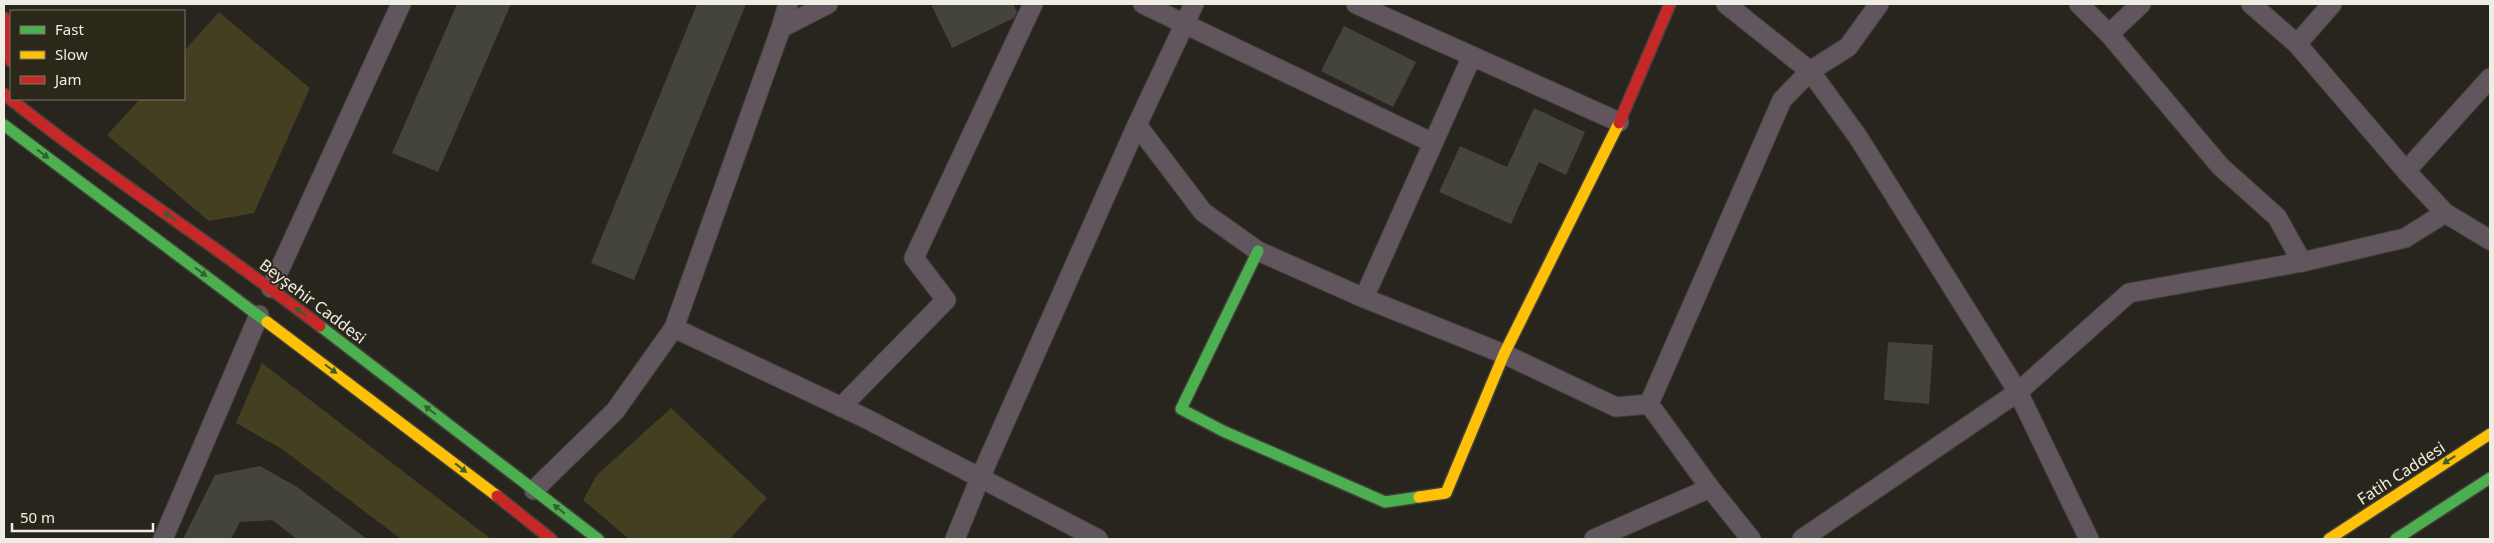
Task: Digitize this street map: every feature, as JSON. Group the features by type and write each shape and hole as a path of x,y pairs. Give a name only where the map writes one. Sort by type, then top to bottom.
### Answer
{"main road":[{"path":"1258,251 1180,409 1223,431 1385,502 1446,493 1504,354 1619,122 1670,4"},
{"path":"4,18 10,55"},
{"name":"Beyşehir Caddesi","path":"11,100 51,132 271,288 598,539"},
{"path":"37,107 51,132"},
{"path":"4,125 443,454 551,539"},
{"name":"Fatih Caddesi","path":"2329,539 2490,434"},
{"path":"2396,539 2490,478"}],"street":[{"path":"271,288 400,4"},
{"path":"534,490 614,411 674,328 788,4"},
{"path":"780,28 828,4"},
{"path":"841,407 946,300 914,258 1033,4"},
{"path":"1144,4 1433,143"},
{"path":"955,539 980,478 1137,125 1194,4"},
{"path":"1356,4 1619,122"},
{"path":"1726,4 1810,71 1858,137 2018,392 2089,539"},
{"path":"1649,404 1782,100 1810,71 1848,47 1879,4"},
{"path":"2080,4 2109,34 2220,166 2277,217 2302,262"},
{"path":"2109,34 2141,4"},
{"path":"2251,4 2297,44 2406,171 2445,213 2490,240"},
{"path":"2297,44 2332,4"},
{"path":"1364,298 1433,143 1474,57"},
{"path":"2406,171 2490,78"},
{"path":"1137,125 1203,212 1258,251 1364,298 1504,354 1616,407 1649,404"},
{"path":"1802,539 2018,392 2129,293 2302,262 2405,238 2445,213"},
{"path":"163,539 259,315"},
{"path":"674,328 841,407 1098,539"},
{"path":"1649,404 1710,488 1751,539"},
{"path":"1594,539 1710,488"}],"shaded area":[{"path":"219,12 310,88 254,213 209,221 107,135 139,100 185,100 185,50"},
{"path":"262,363 491,539 401,539 282,449 236,423"},
{"path":"671,408 767,498 730,539 629,539 583,500 597,475"}],"building":[{"path":"457,4 511,4 438,172 392,153"},
{"path":"697,4 746,4 634,280 591,263"},
{"path":"931,4 1013,4 1017,12 1014,18 952,48"},
{"path":"1344,26 1416,62 1393,107 1321,71"},
{"path":"1534,108 1585,132 1566,175 1539,162 1511,224 1439,192 1460,146 1507,167"},
{"path":"1888,342 1933,345 1929,404 1884,400"},
{"path":"260,466 297,487 367,539 297,539 272,520 240,522 231,539 183,539 215,475"}],"traffic: fast":[{"path":"4,125 267,322"},
{"path":"1258,251 1181,409 1223,431 1385,502 1419,497"},
{"path":"320,326 598,539"},
{"path":"2396,539 2490,478"}],"traffic: slow":[{"path":"1419,497 1446,493 1504,354 1619,123"},
{"path":"267,322 497,496"},
{"path":"2329,539 2490,434"}],"traffic: jam":[{"path":"1619,123 1670,4"},
{"path":"4,18 10,55"},
{"path":"4,94 10,99"},
{"path":"12,100 82,154 320,326"},
{"path":"497,496 551,539"}]}
